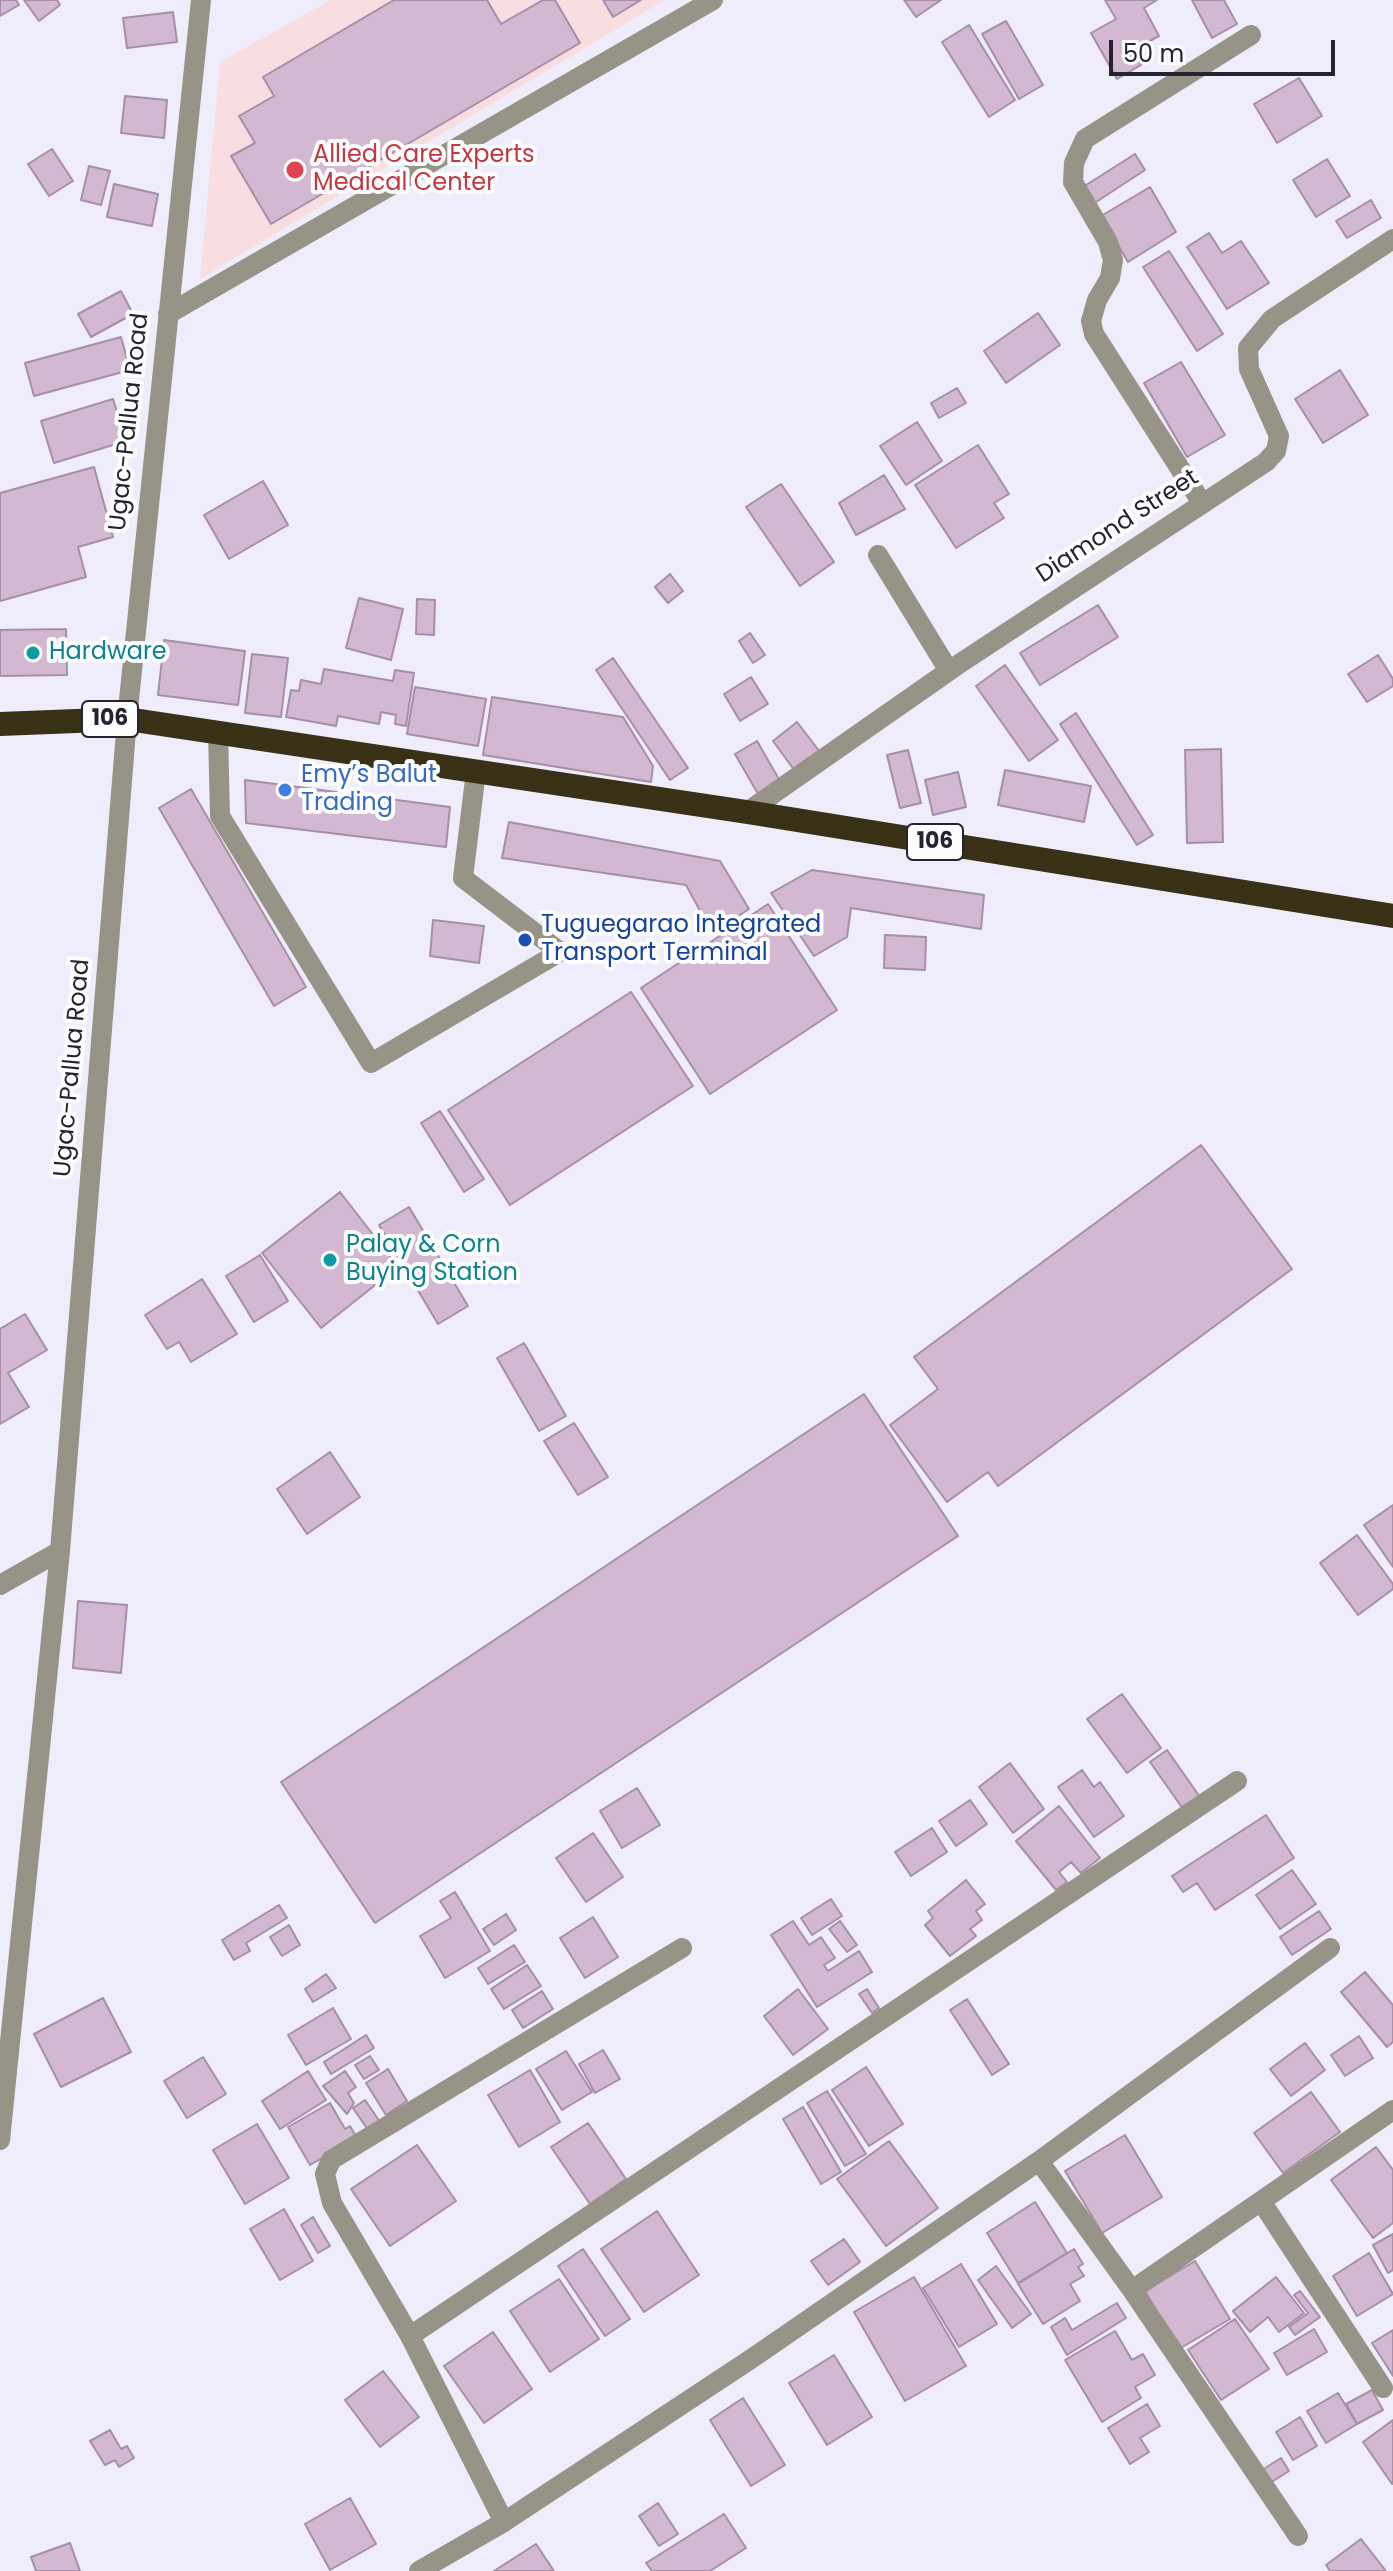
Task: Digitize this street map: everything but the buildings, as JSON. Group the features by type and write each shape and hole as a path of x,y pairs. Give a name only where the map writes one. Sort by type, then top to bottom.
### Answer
{"highway":[{"name":"106","path":"0,724 127,719 747,812 1393,916"}],"street":[{"name":"Ugac-Pallua Road","path":"0,2140 60,1551 127,719 201,0"},
{"path":"168,314 713,0"},
{"path":"1202,503 1094,334 1091,321 1097,300 1110,278 1113,260 1108,242 1073,182 1074,163 1085,139 1251,35"},
{"name":"Diamond Street","path":"747,812 949,671 1266,462 1276,451 1279,436 1249,369 1248,348 1258,331 1393,239"},
{"path":"878,555 949,671"},
{"path":"218,732 220,816 371,1063 560,952 463,878 476,771"},
{"path":"0,1585 60,1551"},
{"path":"410,2336 1237,1781"},
{"path":"504,2522 410,2336 332,2203 325,2174 331,2160 682,1948"},
{"path":"425,2570 504,2522 751,2359 1039,2161 1330,1948"},
{"path":"1132,2290 1261,2201 1390,2118"},
{"path":"1039,2161 1132,2290 1298,2536"},
{"path":"1261,2201 1383,2388"}],"shaded area":[{"name":"Allied Care Experts Medical Center","path":"331,0 665,0 200,279 220,62"}],"place":[{"name":"Allied Care Experts Medical Center","path":"295,170"},
{"name":"Hardware","path":"33,653"},
{"name":"Emy’s Balut Trading","path":"285,790"},
{"name":"Tuguegarao Integrated Transport Terminal","path":"525,940"},
{"name":"Palay & Corn Buying Station","path":"330,1260"}]}
